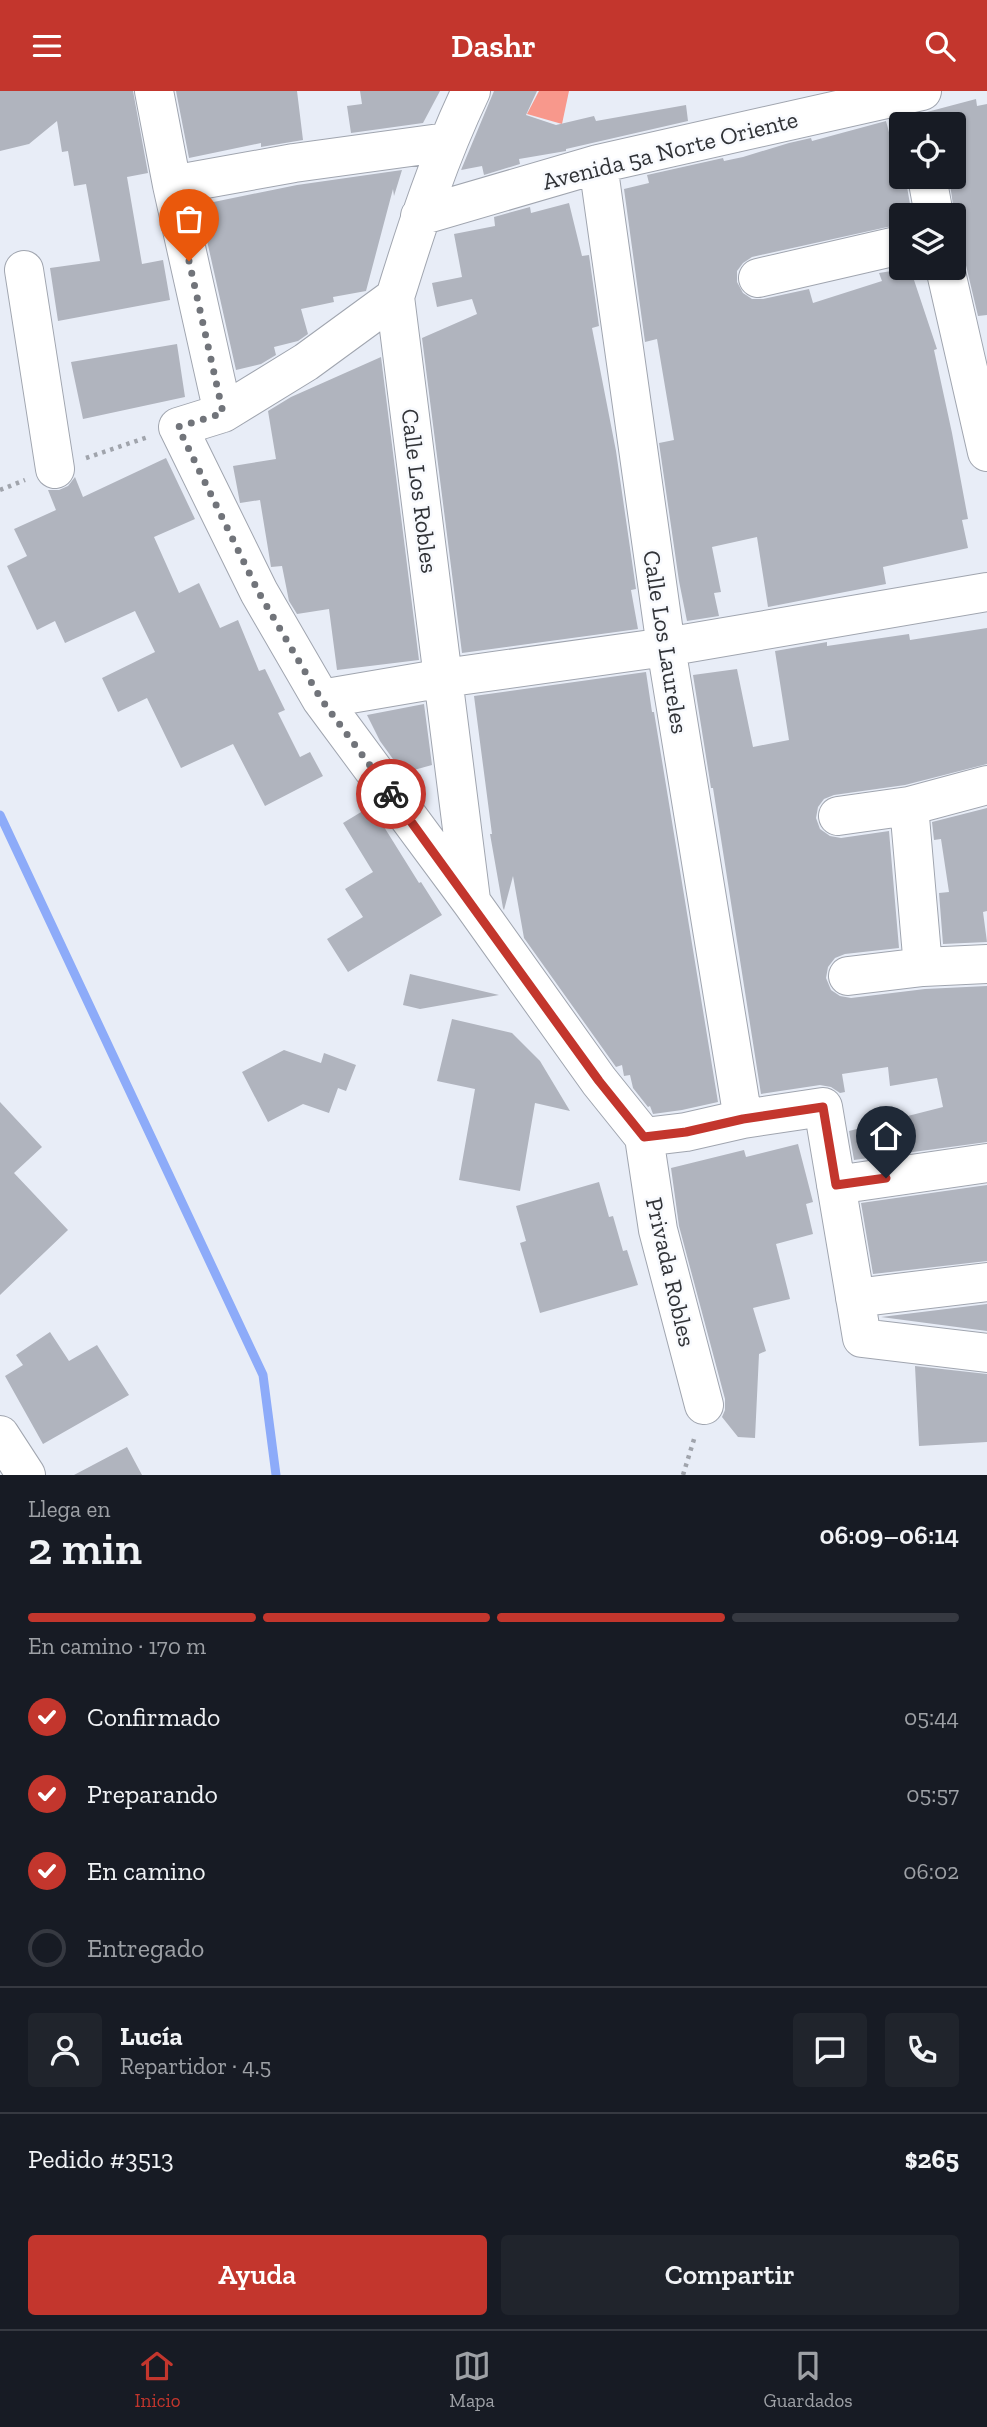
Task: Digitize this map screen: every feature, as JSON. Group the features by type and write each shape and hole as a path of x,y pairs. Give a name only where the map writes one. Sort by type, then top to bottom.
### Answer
{"street":[{"path":"154,91 223,413"},
{"name":"Calle Los Robles","path":"471,91 447,142 420,216 396,297 472,903"},
{"name":"Avenida 5a Norte Oriente","path":"420,216 598,164 916,100"},
{"path":"172,185 294,163 447,142"},
{"name":"Calle Los Laureles","path":"598,164 666,647 743,1119"},
{"path":"758,278 889,248"},
{"path":"24,269 55,469"},
{"path":"950,280 976,350 987,452"},
{"path":"396,297 306,362 223,413 178,427 259,593 321,699 599,1081 644,1137 823,1107 862,1338 987,1353"},
{"path":"321,699 444,678 666,647 987,592"},
{"path":"838,816 909,806 987,785"},
{"path":"909,806 923,968"},
{"path":"848,976 987,964"},
{"name":"Privada Robles","path":"644,1137 658,1230 704,1405"},
{"path":"836,1185 987,1163"},
{"path":"855,1299 987,1282"},
{"path":"0,1435 26,1475"}],"path":[{"path":"683,1475 704,1405"}],"shaded area":[{"path":"539,91 569,91 562,124 527,114"}],"building":[{"path":"0,91 133,91 148,173 127,177 142,264 163,260 170,300 58,321 50,268 100,261 86,184 74,186 68,151 62,152 57,121 29,144 0,151"},
{"path":"176,91 297,91 303,140 261,147 261,143 189,158"},
{"path":"360,91 440,91 423,123 351,133 347,106 362,104"},
{"path":"494,91 537,91 526,115 556,125 594,116 596,121 686,105 688,121 566,151 519,159 520,164 484,175 482,166 461,170"},
{"path":"976,99 977,106 987,104 987,315 978,316 966,265 966,203 953,203 951,189 966,189 966,112 927,112"},
{"path":"886,121 889,132 889,189 907,189 910,203 889,203 889,227 752,257 737,271 737,282 743,293 752,299 809,289 813,303 882,281 879,273 889,271 889,280 914,280 937,349 934,350 968,519 962,520 968,548 883,567 886,584 768,607 757,537 712,547 721,592 714,593 719,616 687,621 659,443 674,440 657,339 645,342 624,189 649,183 647,175 723,158 724,161 743,157 811,138 812,141"},
{"path":"402,170 394,196 393,189 366,291 333,297 334,302 301,309 308,334 298,341 274,347 276,355 261,364 236,370 199,205 297,185"},
{"path":"569,203 582,256 589,255 599,326 592,328 616,451 636,589 631,590 638,629 462,653 422,338 477,314 472,299 437,307 432,283 462,277 454,234 495,226 494,217 530,207 531,213"},
{"path":"177,344 185,397 83,419 71,362"},
{"path":"381,357 419,660 337,670 329,609 297,614 289,601 282,566 271,567 260,500 240,503 233,466 276,459 268,411 291,397"},
{"path":"166,458 195,519 154,537 179,593 199,583 220,628 238,620 259,671 265,669 285,710 278,713 300,757 310,752 323,776 265,806 233,744 181,768 147,698 118,712 102,678 155,652 135,611 65,643 55,621 37,630 7,566 27,556 14,529 56,510 48,490 59,490 68,486 75,477 83,497"},
{"path":"987,628 987,764 905,785 834,795 824,799 818,807 816,818 820,829 830,836 841,838 889,831 899,948 845,954 835,958 828,967 826,978 831,990 840,996 851,998 925,989 987,986 987,1142 854,1160 849,1131 943,1107 937,1078 890,1086 888,1067 842,1074 845,1092 840,1093 831,1087 820,1085 761,1094 693,675 737,669 753,747 789,740 775,651 827,642 827,646 909,634 910,640"},
{"path":"646,672 718,1102 653,1114 650,1106 648,1107 633,1088 630,1075 624,1076 622,1065 616,1067 524,938 513,876 504,910 503,908 490,834 474,696"},
{"path":"424,704 432,765 403,773 380,741 367,715"},
{"path":"371,806 442,915 348,972 327,939 363,917 345,889 373,872 343,823"},
{"path":"987,808 987,911 983,912 987,942 943,944 939,893 949,892 941,839 934,840 932,822"},
{"path":"410,974 499,995 420,1009 403,1005"},
{"path":"452,1019 512,1033 540,1061 570,1111 535,1103 520,1191 459,1180 475,1089 437,1081"},
{"path":"284,1050 321,1063 324,1053 356,1065 346,1091 338,1088 329,1113 303,1104 268,1122 242,1072"},
{"path":"0,1102 42,1147 14,1173 68,1230 0,1295"},
{"path":"798,1144 813,1202 806,1204 813,1234 776,1244 790,1299 753,1308 766,1351 759,1354 755,1438 738,1437 722,1417 725,1399 679,1226 671,1168 744,1150 746,1157"},
{"path":"599,1182 609,1217 613,1216 623,1251 627,1250 638,1285 540,1313 520,1243 526,1241 516,1206"},
{"path":"987,1185 987,1261 873,1274 861,1203"},
{"path":"987,1304 987,1331 881,1317"},
{"path":"50,1332 69,1361 97,1345 129,1395 43,1444 5,1376 23,1365 16,1355"},
{"path":"915,1366 987,1374 987,1442 919,1446"},
{"path":"127,1447 142,1475 74,1475"}],"waterway":[{"path":"0,815 263,1375 276,1475"}],"way so far":[{"path":"189,261 223,413 178,427 259,593 321,699 391,794"}],"route":[{"path":"391,794 599,1081 644,1137 823,1107 836,1185 886,1178"}]}
